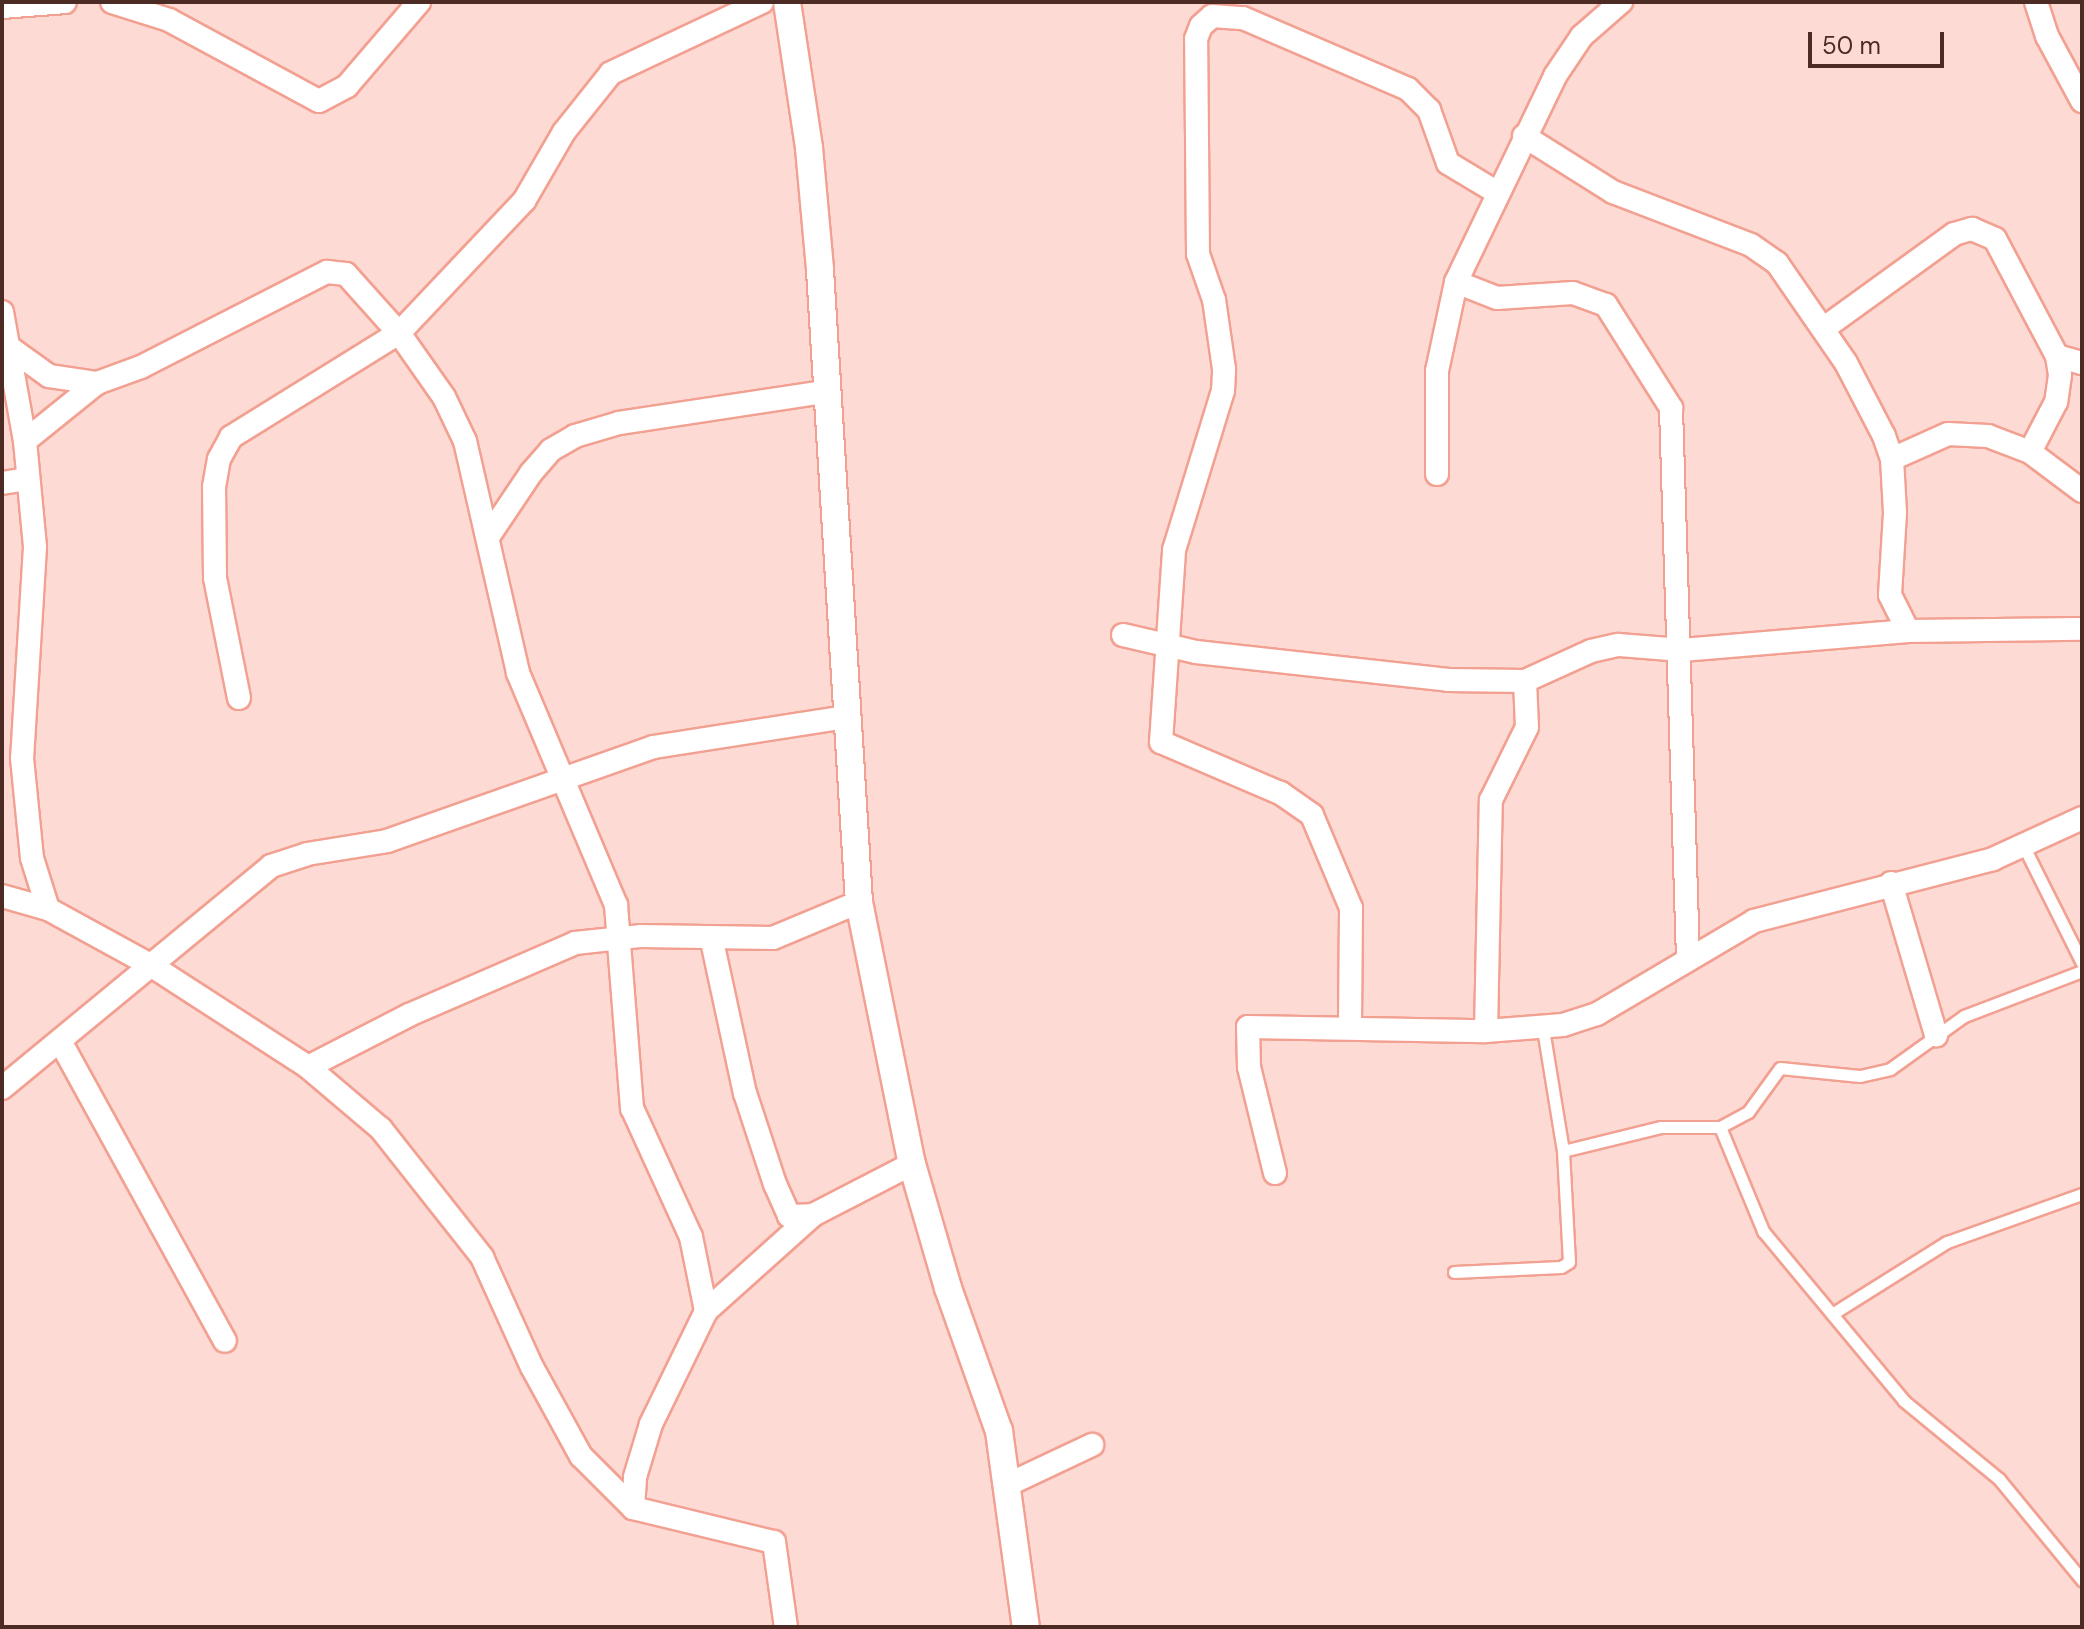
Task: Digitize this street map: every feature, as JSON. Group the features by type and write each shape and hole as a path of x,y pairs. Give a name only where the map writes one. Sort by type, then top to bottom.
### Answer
{"street":[{"path":"2,7 65,2"},
{"path":"112,2 169,20 319,101 347,86 419,2"},
{"path":"239,698 215,578 219,459 231,437 248,421 349,367 399,333 524,201 564,132 611,73 762,2"},
{"path":"787,2 809,148 859,902 912,1164 948,1288 999,1431 1009,1484 1026,1627"},
{"path":"1437,474 1437,371 1456,282 1524,136 1582,36 1621,2"},
{"path":"2036,2 2047,36 2082,101"},
{"path":"1350,1025 1351,908 1312,815 1280,793 1161,742 1174,550 1215,420 1224,369 1214,300 1198,254 1196,39 1201,26 1212,16 1243,18 1408,89 1429,110 1448,163 1496,192"},
{"path":"1524,136 1613,192 1764,251 1846,363 1892,459 1890,595 1908,631"},
{"path":"1823,329 1954,234 1972,229 1995,239 2057,356 2060,389 2030,452"},
{"path":"25,441 97,383 141,367 327,272 346,274 399,333 444,397 465,441 488,537 504,628 518,673 566,777 616,905 632,1108 691,1237 706,1311"},
{"path":"1456,282 1497,298 1590,296 1606,305 1659,384 1671,408 1682,650 1688,959"},
{"path":"2,312 25,441 35,587 22,758 32,858 48,909"},
{"path":"10,348 49,376 97,383"},
{"path":"2057,356 2082,363"},
{"path":"488,537 531,473 551,450 575,436 619,423 825,392"},
{"path":"1892,459 1958,434 1988,436 2030,452 2082,491"},
{"path":"2,483 27,479"},
{"path":"1123,635 1169,646 1448,680 1525,681 1591,651 1618,645 1682,650 1908,631 2082,629"},
{"path":"1486,1031 1491,800 1527,727 1525,681"},
{"path":"2,1088 271,866 307,854 387,841 654,747 846,717"},
{"path":"1275,1173 1249,1067 1248,1027 1350,1025 1486,1031 1543,1029 1597,1014 1754,921 2025,849 2082,818"},
{"path":"1891,883 1936,1035"},
{"path":"2,896 48,909 152,966 308,1067 381,1129 482,1257 532,1367 581,1456 633,1508 774,1542 786,1627"},
{"path":"308,1067 575,943 620,939 712,941 773,938 859,902"},
{"path":"712,941 745,1093 775,1184 789,1216 813,1215"},
{"path":"60,1041 225,1341"},
{"path":"633,1508 635,1477 651,1424 706,1311 813,1215 912,1164"},
{"path":"1009,1484 1092,1445"}],"lane":[{"path":"2025,849 2082,963"},
{"path":"1563,1151 1661,1127 1720,1127 1748,1112 1780,1068 1875,1074 1964,1016 2082,971"},
{"path":"1454,1272 1561,1267 1569,1262 1563,1151 1543,1029"},
{"path":"1720,1127 1763,1231 1923,1419 1999,1479 2082,1580"},
{"path":"1832,1314 1947,1242 2082,1194"}]}
